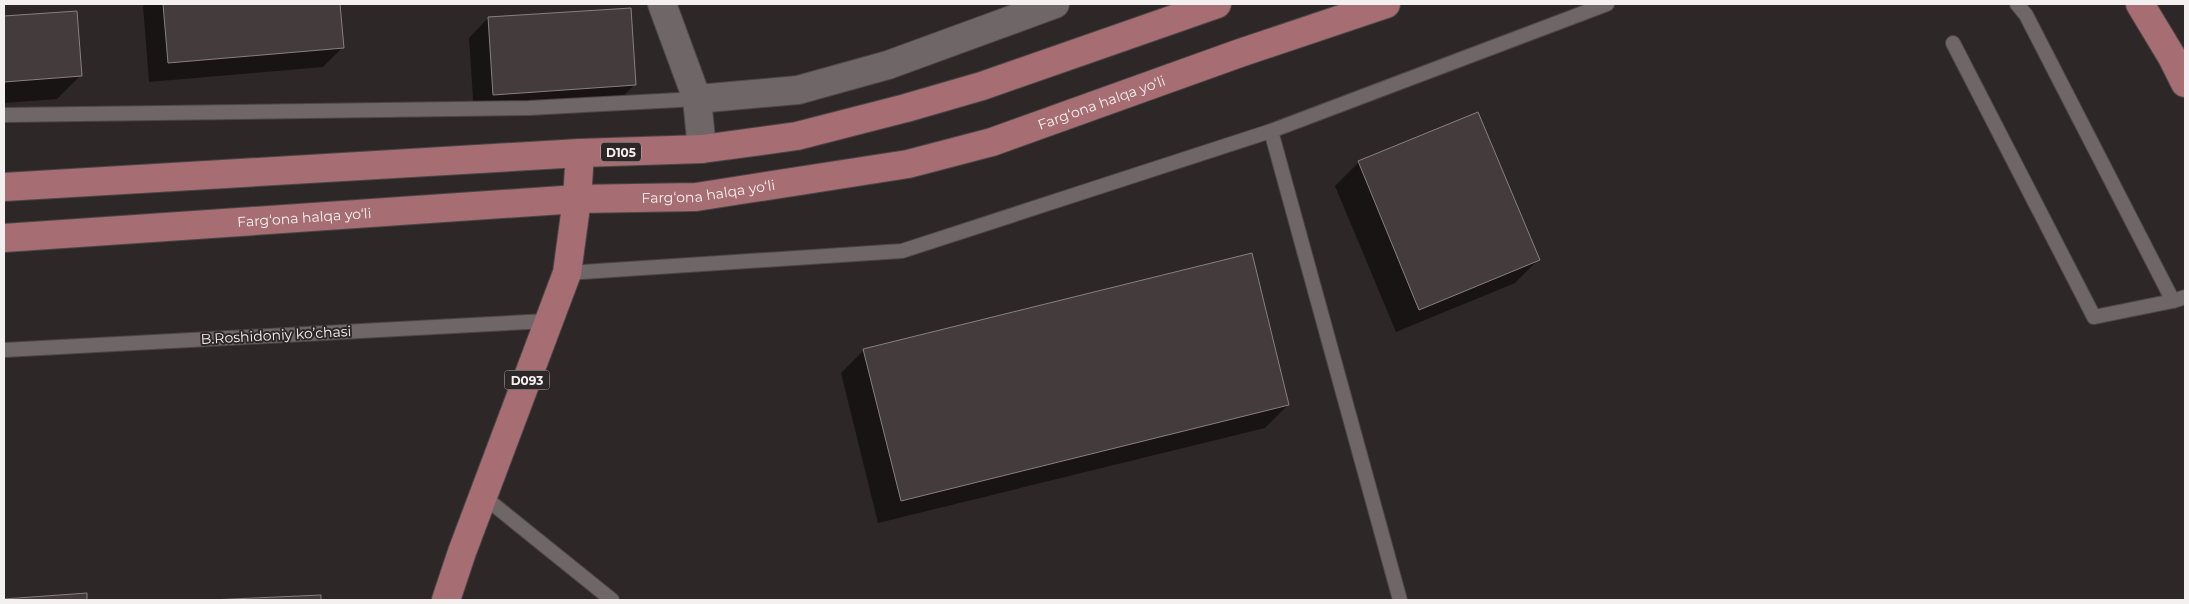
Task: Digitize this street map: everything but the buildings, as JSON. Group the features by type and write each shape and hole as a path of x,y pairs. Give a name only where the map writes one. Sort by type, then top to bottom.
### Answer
{"main road":[{"name":"D105","path":"4,187 580,153 702,149 797,136 982,86 1217,4"},
{"name":"Farg‘ona halqa yo‘li","path":"4,238 577,200 696,197 908,164 992,142 1386,4"},
{"path":"2140,4 2179,55 2185,83"},
{"name":"D093","path":"446,600 547,321 567,273 577,200 580,153"}],"street":[{"path":"662,4 697,99 702,149"},
{"path":"697,99 798,90 888,65 1055,4"}],"lane":[{"path":"567,273 902,251 1271,131 1607,4"},
{"path":"1953,43 2094,317 2179,299 2026,16 2017,4"},
{"path":"4,115 529,108 697,99"},
{"path":"1271,131 1400,600"},
{"name":"B.Roshidoniy ko’chasi","path":"4,350 547,321"},
{"path":"483,496 612,600"}]}
